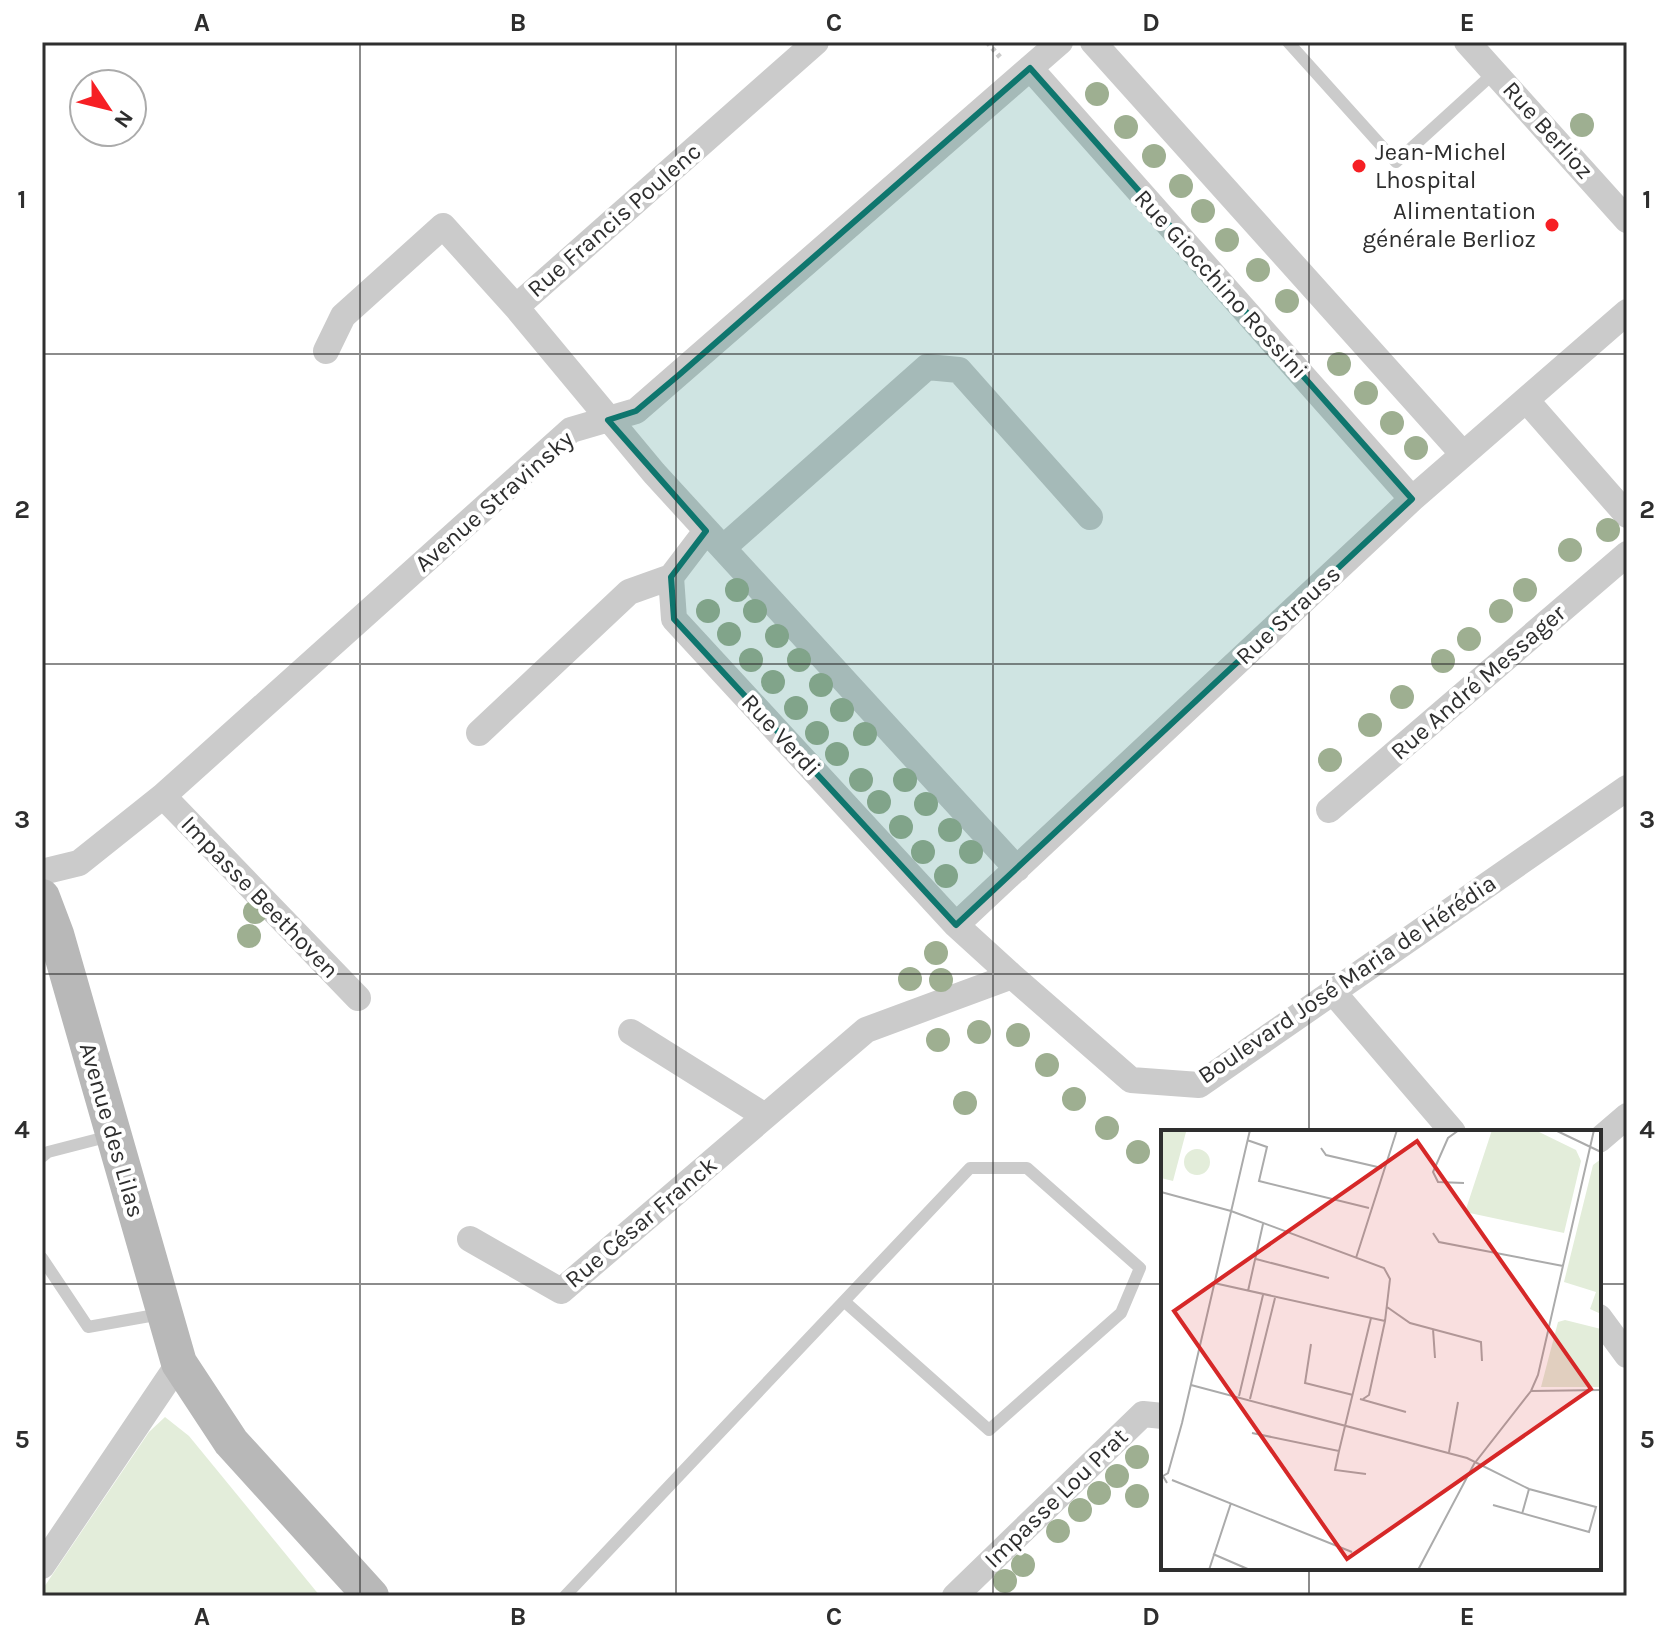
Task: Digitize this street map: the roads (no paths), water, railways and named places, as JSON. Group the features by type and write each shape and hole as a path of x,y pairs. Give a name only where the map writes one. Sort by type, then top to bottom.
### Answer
{"street":[{"name":"Rue Francis Poulenc","path":"326,351 343,316 443,226 516,307 816,42"},
{"name":"Avenue Stravinsky","path":"42,872 79,863 163,796 571,430 636,411 1060,42"},
{"path":"1093,42 1463,454"},
{"name":"Rue Berlioz","path":"1467,42 1627,220"},
{"name":"Rue Giocchino Rossini","path":"1030,68 1412,499"},
{"path":"516,307 608,420 1017,869"},
{"name":"Rue Strauss","path":"956,925 1412,499 1627,312"},
{"path":"479,733 629,592 671,577 927,367 959,370 1090,517"},
{"path":"1527,401 1627,515"},
{"name":"Rue André Messager","path":"1329,810 1627,554"},
{"name":"Rue Verdi","path":"671,577 674,619 956,925"},
{"name":"Boulevard José Maria de Hérédia","path":"956,925 1131,1080 1199,1085 1627,788"},
{"name":"Impasse Beethoven","path":"163,796 358,998"},
{"name":"Avenue des Lilas","path":"42,897 56,934 179,1363 231,1442 371,1596"},
{"name":"Rue César Franck","path":"470,1239 561,1291 866,1030 1012,976"},
{"path":"1333,992 1451,1130"},
{"path":"631,1032 765,1116"},
{"path":"1601,1138 1627,1116"},
{"path":"1601,1320 1627,1355"},
{"path":"42,1566 179,1363"},
{"name":"Impasse Lou Prat","path":"955,1596 1143,1414 1161,1416"}],"lane":[{"path":"1288,42 1396,162 1495,72"},
{"path":"42,1157 48,1152 113,1135"},
{"path":"565,1596 970,1168 1027,1168 1140,1268 1121,1313 989,1430 845,1302"},
{"path":"42,1258 88,1327 165,1314"}],"place":[{"name":"Jean-Michel Lhospital","path":"1359,166"},
{"name":"Alimentation générale Berlioz","path":"1552,225"}]}
